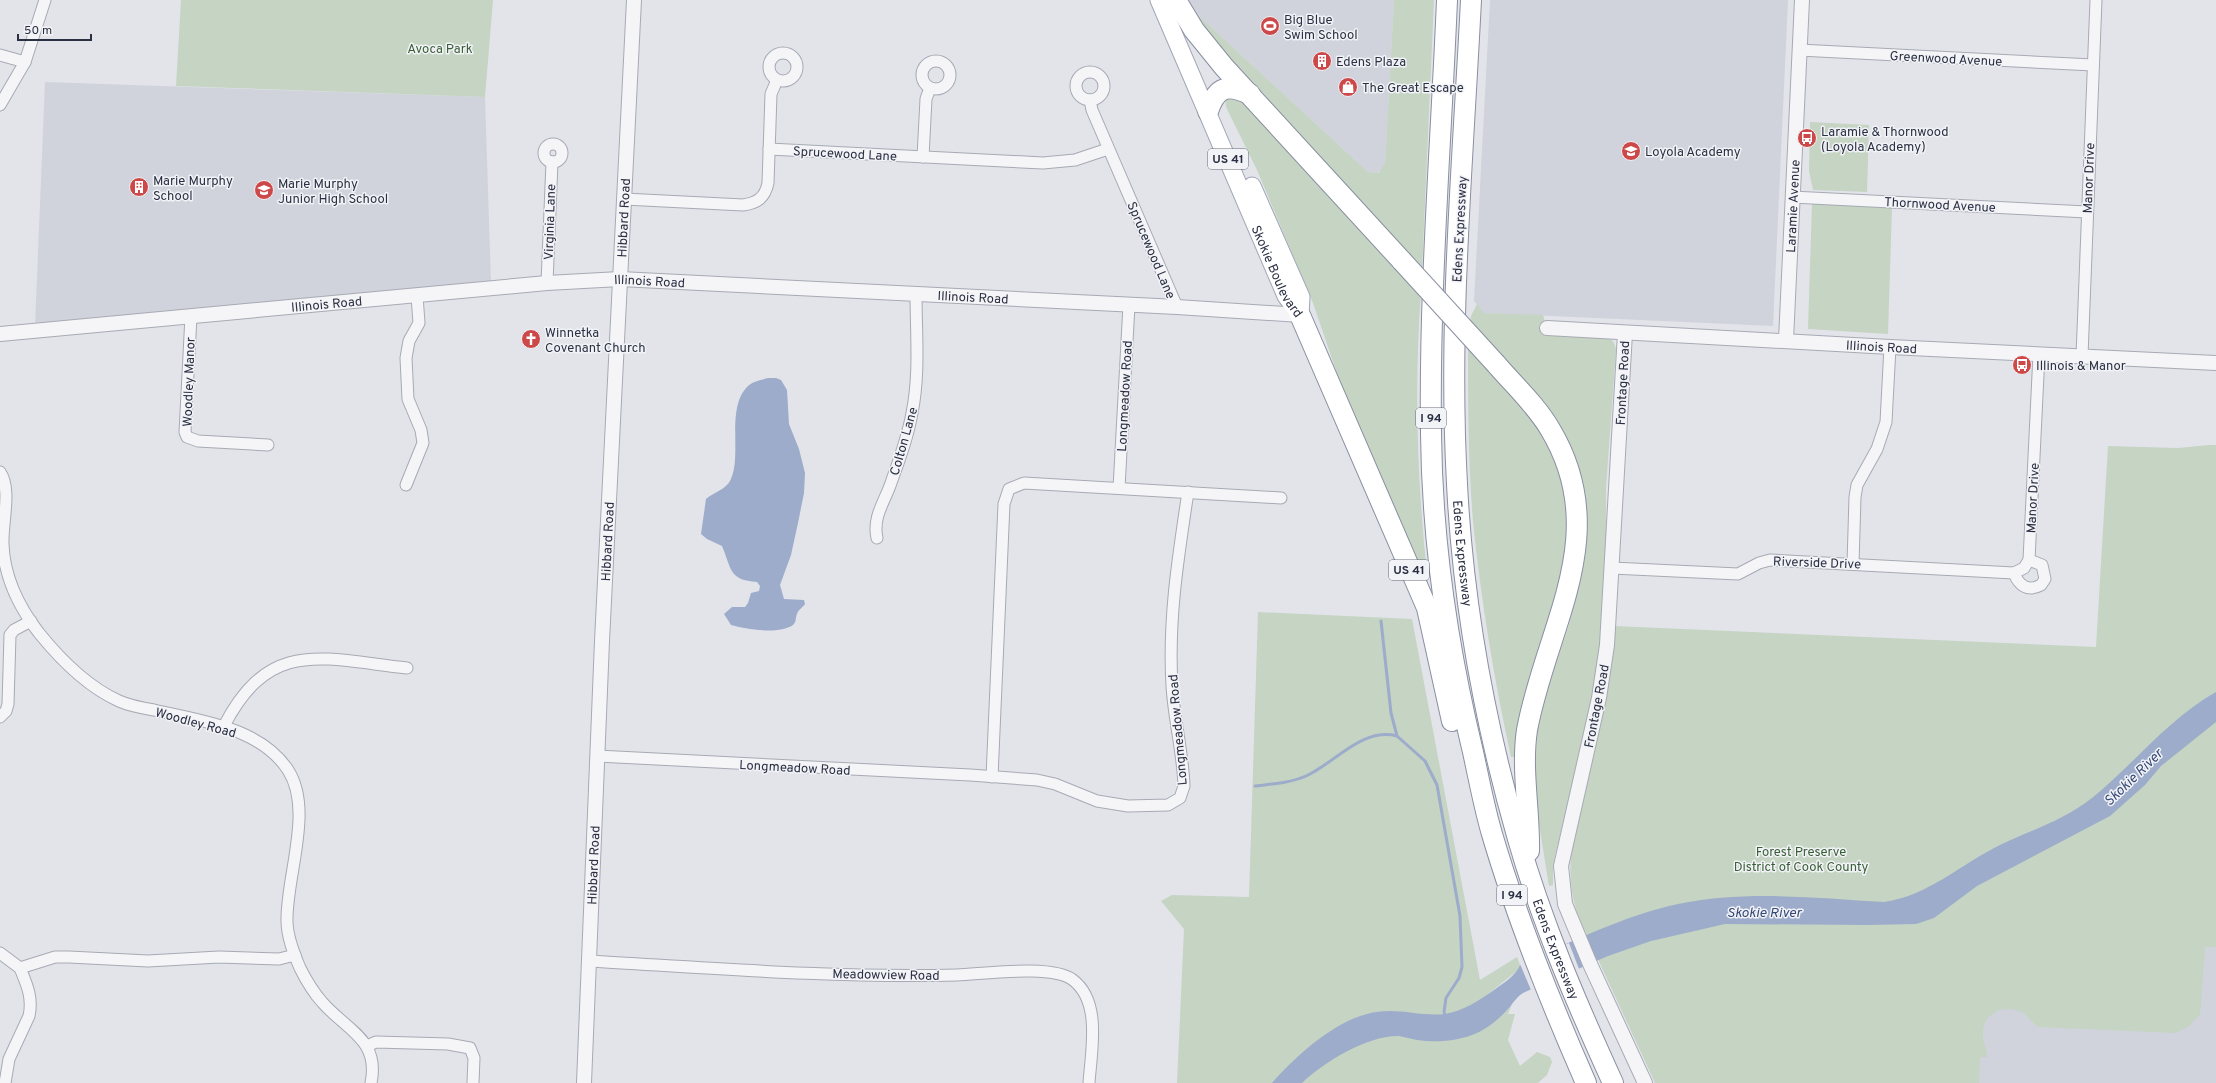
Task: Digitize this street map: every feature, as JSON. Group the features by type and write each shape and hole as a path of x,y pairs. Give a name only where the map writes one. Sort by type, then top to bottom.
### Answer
{"highway":[{"path":"1176,0 1194,30 1224,67 1496,364 1550,429 1567,465 1578,521 1575,558 1532,706 1527,732 1526,793 1530,834 1529,871"},
{"name":"Edens Expressway","path":"1447,0 1432,318 1431,435 1439,561 1446,616 1460,697 1491,831 1534,958 1586,1083"},
{"name":"Edens Expressway","path":"1471,0 1454,332 1457,484 1462,553 1477,664 1498,762 1519,842 1565,975 1613,1083"},
{"path":"1211,104 1218,92 1228,88 1233,87 1250,94"},
{"name":"US 41","path":"1300,315 1427,608 1445,693 1474,810 1491,831"}],"main road":[{"name":"Skokie Boulevard","path":"1160,0 1211,104 1301,297 1300,315"},
{"name":"Skokie Boulevard","path":"1172,0 1211,104"}],"street":[{"path":"0,105 25,62 45,0"},
{"name":"Hibbard Road","path":"584,1083 597,756 634,0"},
{"name":"Laramie Avenue","path":"1786,340 1802,0"},
{"name":"Manor Drive","path":"2082,356 2096,0"},
{"name":"Greenwood Avenue","path":"1799,50 2093,65"},
{"path":"0,55 25,62"},
{"path":"624,199 743,205 758,201 766,190 771,94 777,80"},
{"path":"924,157 926,99 930,88"},
{"name":"Sprucewood Lane","path":"1090,100 1108,149 1177,307"},
{"name":"Sprucewood Lane","path":"769,149 1043,163 1075,160 1108,149"},
{"name":"Virginia Lane","path":"547,283 552,162"},
{"name":"Thornwood Avenue","path":"1792,197 2087,212"},
{"name":"Illinois Road","path":"0,334 547,283 620,279 1177,307 1300,315"},
{"name":"Colton Lane","path":"877,538 875,528 878,514 890,486 912,413 916,355 916,294"},
{"path":"406,485 423,443 421,430 408,399 406,358 410,341 420,323 417,296"},
{"name":"Longmeadow Road","path":"1119,488 1129,305"},
{"name":"Woodley Manor","path":"191,316 186,435 188,439 198,441 268,445"},
{"name":"Illinois Road","path":"1547,328 2216,363"},
{"name":"Frontage Road","path":"1625,333 1607,645 1599,698 1561,866 1565,904 1590,964 1645,1083"},
{"path":"1853,564 1855,497 1857,485 1876,449 1886,422 1890,347"},
{"name":"Manor Drive","path":"2027,564 2039,354"},
{"name":"Woodley Road","path":"0,472 5,486 3,533 5,559 16,596 44,639 71,667 107,694 130,705 224,726 244,735 271,752 282,762 294,780 299,817 287,924 295,955 310,987 322,1002 356,1032 367,1046 373,1063 371,1083"},
{"path":"992,777 1004,504 1007,493 1013,486 1024,483 1281,498"},
{"name":"Longmeadow Road","path":"597,756 992,777 1048,782 1097,801 1112,805 1168,805 1180,798 1184,786 1173,700 1171,641 1174,584 1188,492"},
{"name":"Riverside Drive","path":"1612,568 1738,574 1759,563 1770,560 2014,573 2027,564"},
{"path":"2014,573 2022,586 2029,588 2042,585 2044,579 2042,565 2027,564"},
{"path":"0,717 6,711 8,704 10,635 14,630 31,621"},
{"path":"224,726 235,705 251,686 265,673 280,665 304,659 324,658 407,668"},
{"path":"0,953 20,968 28,988 30,1009 9,1059 5,1083"},
{"path":"20,968 55,957 142,961 219,957 279,959 295,955"},
{"name":"Meadowview Road","path":"589,961 854,975 927,976 1035,971 1055,972 1072,978 1083,990 1090,1006 1092,1027 1089,1083"},
{"path":"367,1046 376,1042 448,1044 470,1048 474,1058 473,1083"}],"shaded area":[{"name":"Edens Plaza","path":"1184,0 1394,0 1385,163 1383,169 1378,173 1368,172 1186,4"},
{"name":"Loyola Academy","path":"1490,0 1788,0 1773,326 1484,313 1474,301"},
{"name":"Marie Murphy Junior High School","path":"45,82 485,97 491,283 35,326"},
{"path":"2200,944 2216,944 2216,1083 1977,1083 1981,1006"}],"green space":[{"name":"Avoca Park","path":"181,0 493,0 485,97 176,86"},
{"path":"1394,0 1434,0 1422,271 1195,22 1186,4 1368,172 1379,173 1385,163"},
{"path":"1225,97 1238,97 1421,291 1417,400 1421,509 1428,582 1422,583 1345,397 1313,303 1257,170 1226,107"},
{"path":"1810,122 1869,125 1867,192 1813,190 1809,171"},
{"path":"1812,203 1892,206 1888,334 1808,329"},
{"path":"1477,304 1484,313 1543,315 1545,322 1608,338 1613,341 1616,349 1606,488 1606,537 1601,642 1593,701 1556,851 1553,865 1553,885 1549,886 1538,818 1535,770 1537,732 1544,694 1568,628 1584,558 1585,531 1578,475 1470,325 1471,316"},
{"path":"1468,343 1538,426 1558,466 1565,489 1570,536 1518,757 1511,757 1505,728 1489,640 1476,551 1471,499 1469,455"},
{"name":"Forest Preserve District of Cook County","path":"2216,445 2216,947 2205,947 2200,1015 2188,1027 2175,1033 2039,1027 2023,1013 2016,1010 2003,1009 1997,1011 1987,1019 1984,1025 1983,1035 1987,1057 1980,1057 1979,1083 1655,1083 1578,916 1573,898 1571,880 1572,844 1608,688 1614,626 2096,647 2108,446 2178,448"},
{"path":"1258,612 1412,619 1480,980 1517,957 1520,965 1518,970 1487,995 1507,1010 1512,1004 1508,1014 1515,1014 1508,1040 1520,1066 1537,1052 1550,1057 1552,1062 1547,1075 1538,1083 1177,1083 1184,929 1161,901 1172,895 1249,897"}],"water":[{"path":"768,378 776,378 781,380 787,390 789,424 799,449 805,473 804,493 791,555 780,585 784,599 804,600 805,604 796,615 793,625 779,630 762,630 731,625 724,614 732,607 745,607 751,593 759,591 760,586 757,582 741,579 736,576 730,567 722,546 707,539 701,534 706,499 728,484 734,471 737,407 741,395 750,384"},
{"name":"Skokie River","path":"2216,692 2216,722 2161,766 2145,785 2110,816 1977,886 1934,918 1916,924 1725,924 1651,941 1608,956 1525,992 1518,997 1494,1022 1481,1031 1470,1036 1455,1040 1440,1041 1417,1040 1399,1036 1374,1040 1347,1051 1322,1067 1302,1083 1272,1083 1315,1042 1354,1018 1367,1014 1387,1011 1435,1015 1452,1013 1465,1008 1502,985 1513,975 1520,965 1598,930 1637,915 1678,904 1729,897 1781,896 1884,902 1900,899 1915,893 1930,886 2000,845 2059,819 2081,806 2107,785 2182,715"}],"pier":[{"path":"1569,943 1579,969 1531,990 1520,964"}],"waterway":[{"path":"1381,621 1391,713 1397,736 1425,761 1437,785 1460,916 1462,967 1459,978 1446,998 1444,1012 1446,1017"},
{"path":"1255,786 1281,783 1306,776 1360,741 1384,735 1397,736"}],"place":[{"name":"Big Blue Swim School","path":"1270,26"},
{"name":"Edens Plaza","path":"1322,61"},
{"name":"The Great Escape","path":"1348,87"},
{"name":"Laramie & Thornwood (Loyola Academy)","path":"1807,138"},
{"name":"Loyola Academy","path":"1631,151"},
{"name":"Marie Murphy School","path":"139,187"},
{"name":"Marie Murphy Junior High School","path":"264,190"},
{"name":"Winnetka Covenant Church","path":"531,339"},
{"name":"Illinois & Manor","path":"2022,365"}]}
